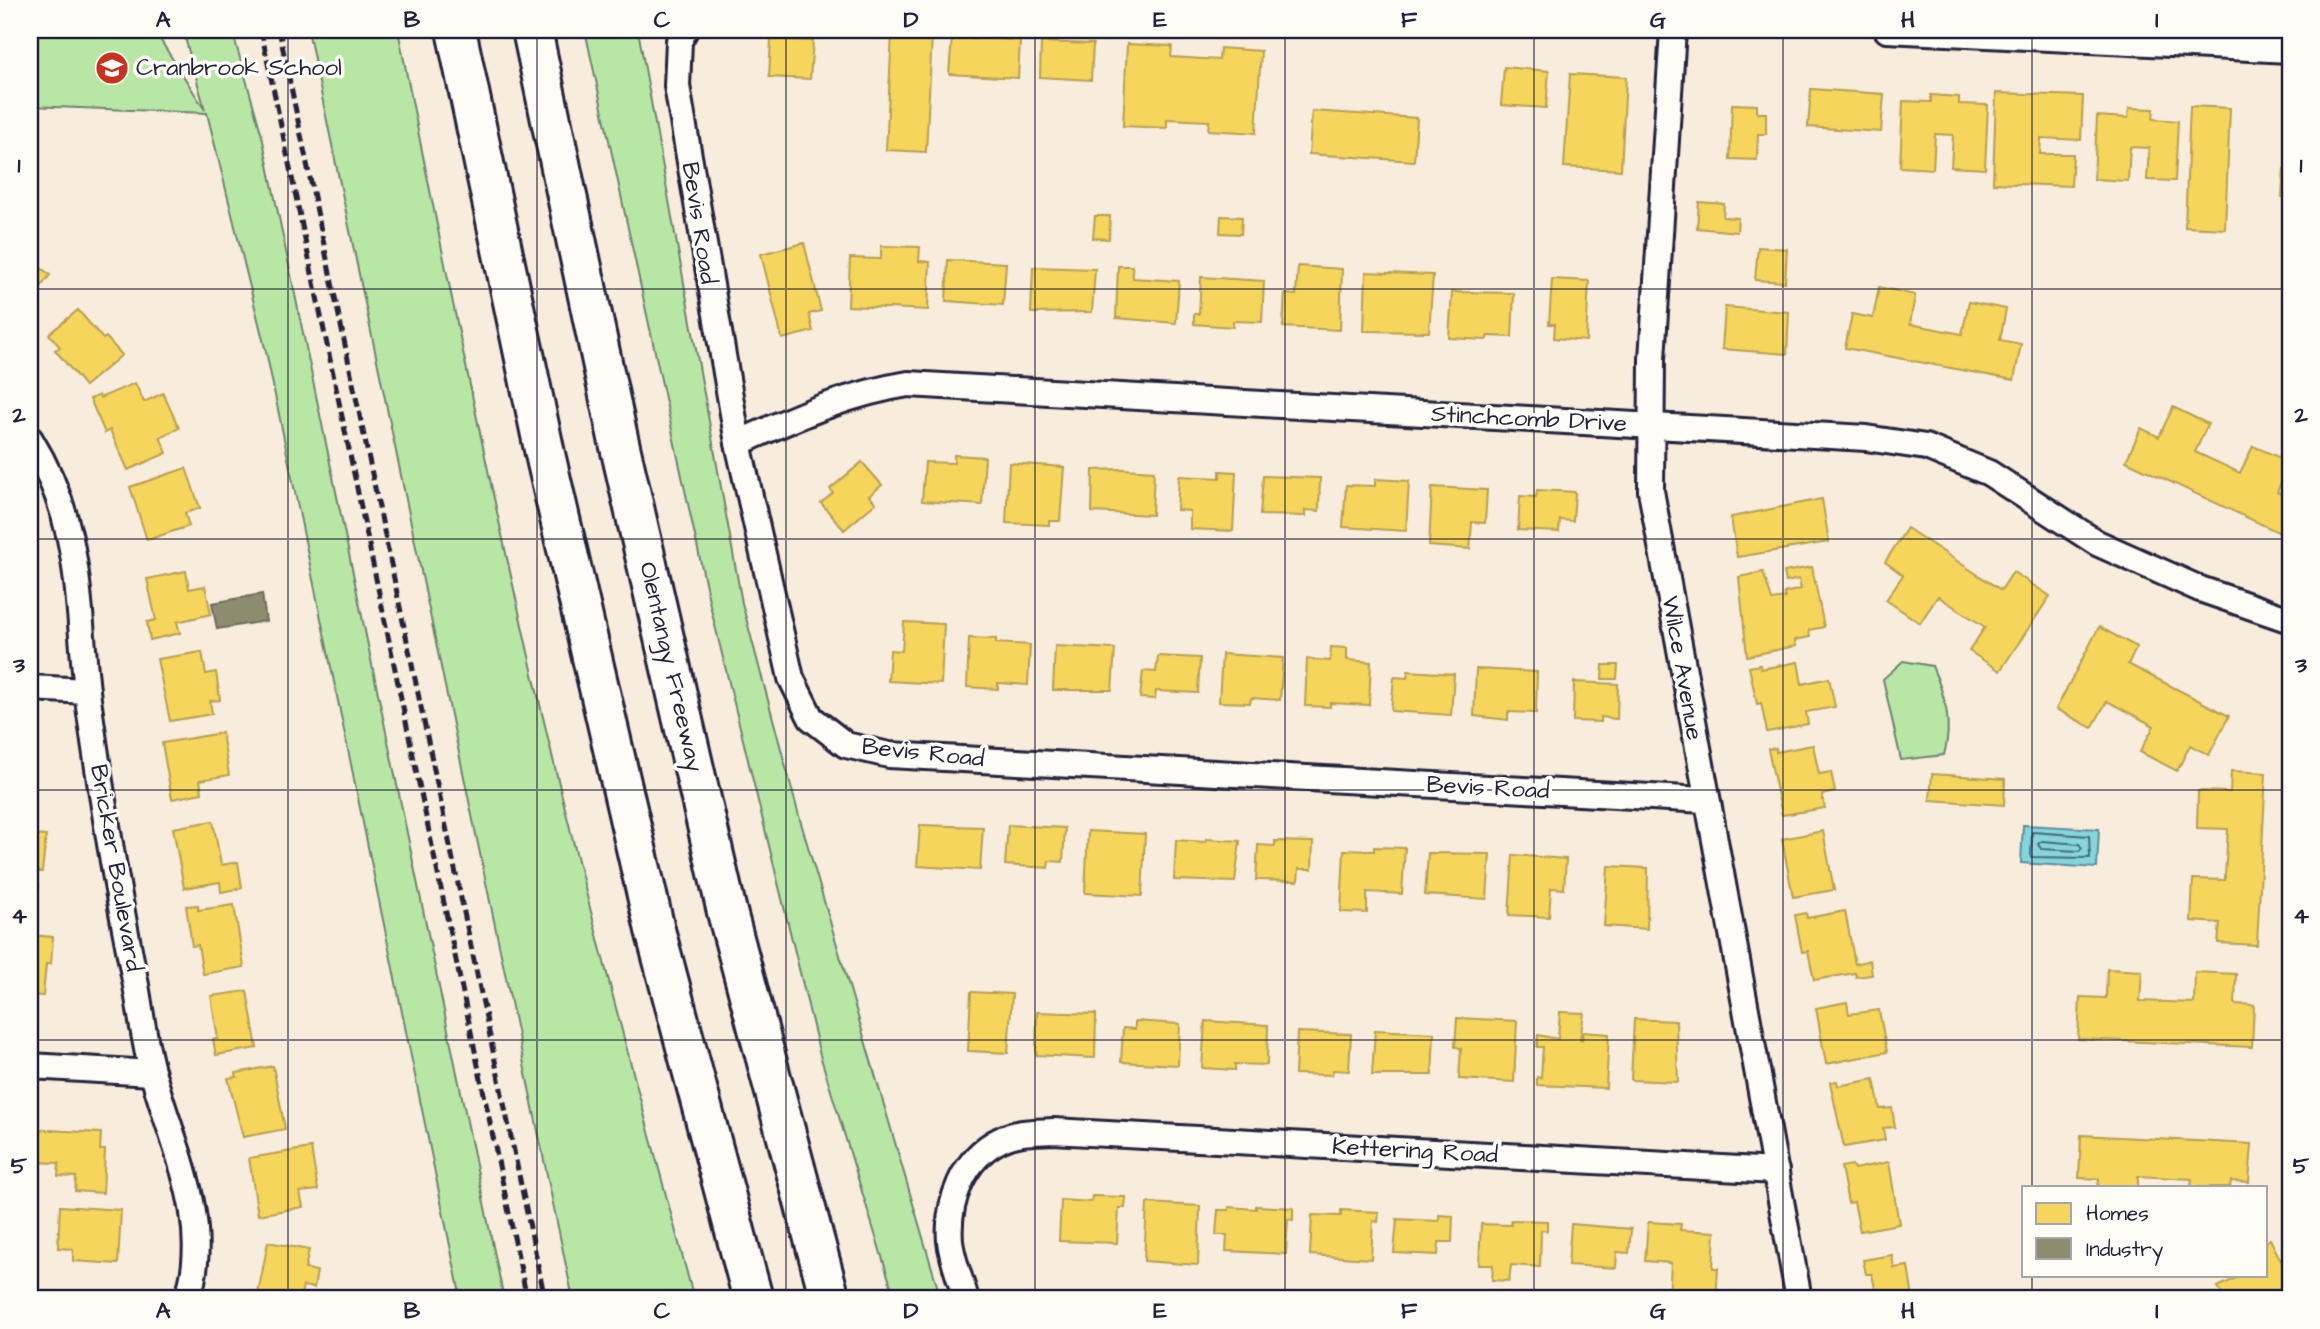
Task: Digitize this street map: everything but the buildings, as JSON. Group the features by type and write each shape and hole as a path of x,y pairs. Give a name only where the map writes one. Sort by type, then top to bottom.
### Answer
{"highway":[{"path":"456,30 545,454 655,930 753,1299"},
{"name":"Olentangy Freeway","path":"532,30 618,438 727,912 830,1296"}],"street":[{"name":"Bevis Road","path":"685,30 680,41 677,86 738,443 791,678 811,718 846,745 889,755 1705,800"},
{"name":"Wilce Avenue","path":"1673,30 1650,426 1651,491 1705,800 1799,1299"},
{"path":"1887,30 2033,33 2290,50"},
{"name":"Stinchcomb Drive","path":"738,443 824,404 866,391 908,384 1866,438 1926,447 1989,473 2097,542 2200,589 2290,621"},
{"name":"Bricker Boulevard","path":"30,439 64,507 76,565 106,836 152,1073 179,1152 191,1207 196,1244 192,1286 187,1299"},
{"path":"30,688 88,691"},
{"path":"30,1066 152,1073"},
{"name":"Kettering Road","path":"966,1299 950,1244 953,1197 964,1174 999,1140 1023,1132 1054,1131 1776,1171"}],"green space":[{"path":"30,30 154,30 205,110 183,30 232,30 262,136 504,1299 461,1299 267,356 207,113 30,106"},
{"path":"308,30 398,30 477,419 547,733 694,1299 573,1299"},
{"path":"585,30 638,30 742,603 799,816 941,1299 895,1299 820,1055 710,605"},
{"path":"1903,661 1932,666 1941,688 1948,720 1944,755 1901,760 1883,679"}],"water":[{"path":"2023,825 2099,829 2097,868 2021,863"}],"railway":[{"path":"261,30 527,1299"},
{"path":"279,30 545,1299"}],"place":[{"name":"Cranbrook School","path":"112,68"}]}
